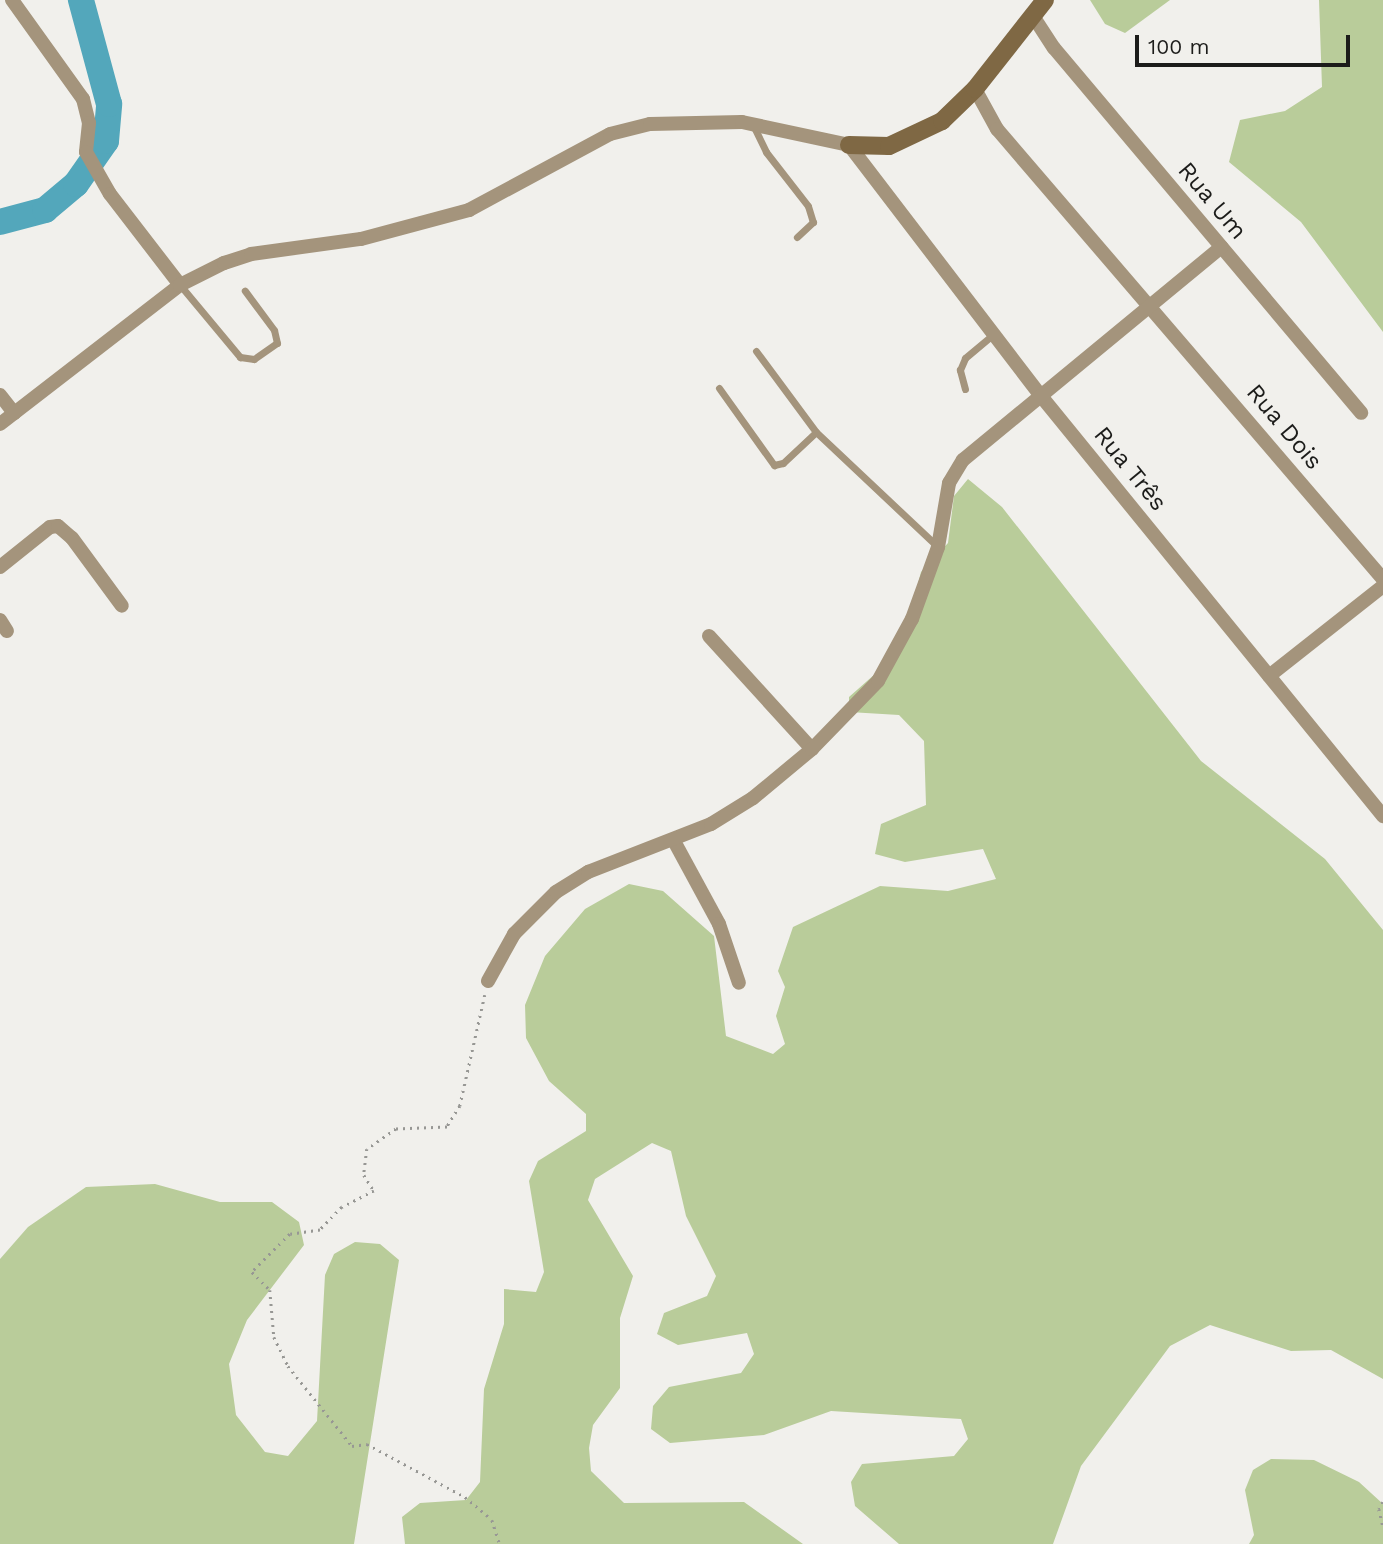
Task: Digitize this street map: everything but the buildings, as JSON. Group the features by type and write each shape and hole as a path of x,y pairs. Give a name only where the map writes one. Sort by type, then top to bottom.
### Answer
{"street":[{"path":"12,0 83,99 89,123 86,152 110,194 180,285"},
{"path":"0,424 180,285 251,254 361,239 469,210 610,134 650,124 753,124 849,145 907,141 942,121 975,89 1045,0"},
{"name":"Rua Um","path":"1033,16 1054,48 1361,412"},
{"name":"Rua Dois","path":"975,89 997,129 1150,304 1383,579"},
{"name":"Rua Três","path":"849,145 1041,396 1383,816"},
{"path":"488,981 514,934 556,892 588,872 674,841 753,799 811,749 878,681 912,620 938,547 955,471 1150,304 1221,247"},
{"path":"0,395 13,412"},
{"path":"0,567 50,527 58,526 122,606"},
{"path":"1269,676 1383,586"},
{"path":"709,636 811,749"},
{"path":"674,841 719,924 739,983"}],"lane":[{"path":"753,124 766,152 808,206 813,222 797,237"},
{"path":"180,285 240,356 254,359 277,343 274,330 245,291"},
{"path":"965,389 960,370 965,358 994,334"},
{"path":"756,351 816,432 938,547"},
{"path":"719,388 774,464 783,463 816,432"}],"path":[{"path":"488,981 460,1106 447,1127 396,1129 367,1149 364,1175 374,1191 342,1207 320,1230 290,1234 252,1272 270,1290 274,1337 288,1366 352,1446 367,1444 465,1497 492,1520 500,1544"},
{"path":"1383,1502 1383,1526"}],"green space":[{"path":"1090,0 1170,0 1125,33 1105,24"},
{"path":"1319,0 1383,0 1383,332 1301,222 1229,162 1240,120 1285,111 1322,87"},
{"path":"968,479 1002,507 1201,761 1325,859 1383,930 1383,1379 1331,1350 1291,1351 1210,1325 1170,1346 1081,1466 1053,1544 899,1544 855,1506 851,1482 862,1464 954,1456 968,1439 961,1419 831,1411 764,1435 670,1443 651,1429 653,1406 669,1387 741,1373 754,1354 747,1333 678,1345 657,1334 664,1313 707,1296 716,1276 686,1216 671,1151 652,1143 595,1179 588,1200 633,1276 620,1318 620,1388 593,1425 589,1448 591,1471 624,1503 744,1502 803,1544 405,1544 402,1517 420,1503 466,1500 480,1482 484,1389 504,1324 504,1289 536,1292 544,1272 529,1181 538,1161 586,1131 586,1114 549,1081 526,1038 525,1005 545,956 585,909 629,884 663,891 714,936 726,1036 773,1054 785,1044 776,1016 785,987 778,971 793,927 880,886 948,891 996,879 983,849 905,862 875,854 881,824 926,805 924,741 899,715 849,712 849,697 901,651 921,572 948,543 954,496"},
{"path":"155,1184 220,1202 272,1202 299,1222 304,1245 247,1320 229,1364 236,1415 265,1452 288,1456 317,1421 325,1275 334,1254 355,1242 380,1244 399,1260 354,1544 0,1544 0,1259 28,1227 86,1187"},
{"path":"1271,1459 1314,1460 1359,1482 1383,1504 1383,1544 1249,1544 1254,1535 1245,1490 1253,1470"}],"waterway":[{"path":"0,222 45,210 76,184 106,141 109,104 81,0"}]}
